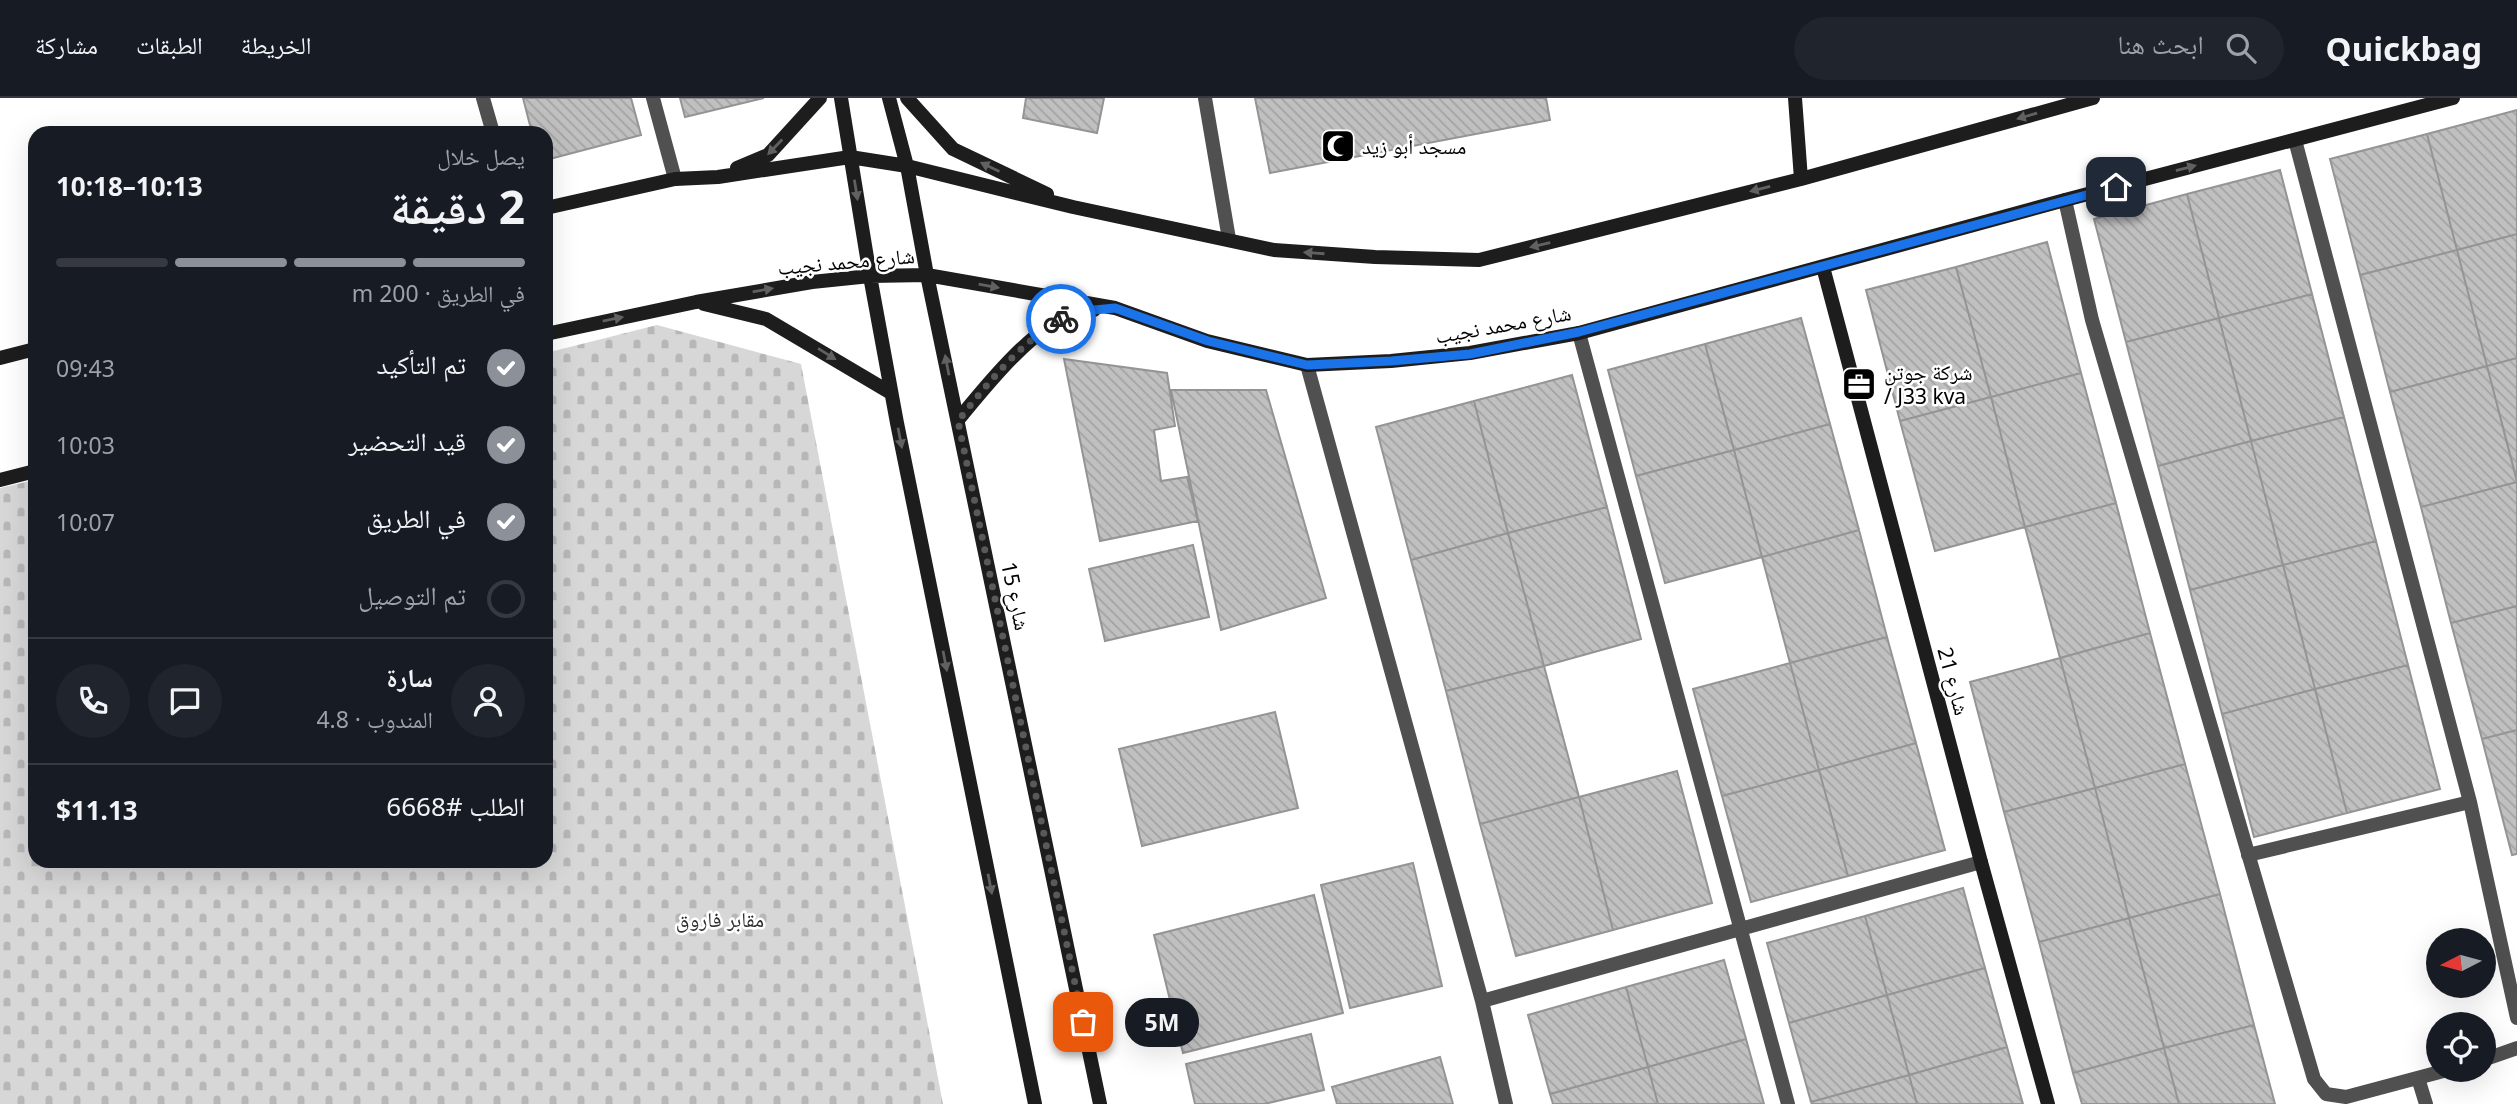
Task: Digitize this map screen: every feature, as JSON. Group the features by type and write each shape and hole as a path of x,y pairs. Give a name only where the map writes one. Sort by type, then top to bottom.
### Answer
{"main road":[{"path":"718,177 768,155 820,98"},
{"path":"841,98 891,393 1035,1104"},
{"name":"شارع 15","path":"889,98 906,166 1100,1104"},
{"path":"907,98 953,149 1073,207"},
{"path":"1795,98 1801,178"},
{"path":"553,206 675,179 718,177 850,157 906,166 1073,207 1274,250 1479,260 1801,178 2092,98"},
{"name":"شارع محمد نجيب","path":"553,333 696,302 812,282 870,276 927,275 1115,308 1208,341 1307,365 1470,354 1579,332 2453,98"},
{"name":"شارع 21","path":"1823,267 1980,862 2049,1104"},
{"path":"696,302 766,319 891,393"},
{"path":"958,421 995,377 1049,326 1074,312 1115,308"},
{"path":"0,358 28,351"},
{"path":"0,480 28,473"}],"street":[{"path":"483,98 491,126"},
{"path":"653,98 675,179"},
{"path":"1205,98 1229,239"},
{"path":"2295,140 2470,802 2517,1018"},
{"path":"2065,200 2092,320 2314,1079 2326,1094 2346,1097 2426,1076"},
{"path":"1579,332 1788,1104"},
{"path":"1307,365 1482,1001 1506,1104"},
{"path":"2248,855 2470,802"},
{"path":"1482,1001 1980,862"},
{"path":"2496,1055 2517,1048"},
{"path":"2418,1078 2426,1104"}],"green space":[{"name":"مقابر فاروق","path":"657,325 801,364 943,1104 0,1104 0,488 28,482 28,868 553,868 553,351"}],"building":[{"path":"523,98 631,98 641,135 553,158 553,126 530,126"},
{"path":"680,98 764,98 685,117"},
{"path":"1026,98 1104,98 1097,133 1023,118"},
{"name":"مسجد أبو زيد","path":"1255,98 1546,98 1550,120 1270,173"},
{"path":"2517,110 2517,234 2457,250 2427,134"},
{"path":"2427,134 2457,250 2360,275 2330,159"},
{"path":"2280,170 2312,294 2219,318 2187,194"},
{"path":"2187,194 2219,318 2126,342 2094,219"},
{"path":"2517,234 2517,358 2487,366 2457,250"},
{"path":"2047,242 2081,373 1991,397 1956,267"},
{"path":"2457,250 2487,366 2390,392 2360,275"},
{"path":"1956,267 1991,397 1900,421 1866,290"},
{"path":"2312,294 2344,417 2251,441 2219,318"},
{"path":"1801,318 1830,424 1734,450 1705,344"},
{"path":"2219,318 2251,441 2158,466 2126,342"},
{"path":"1705,344 1734,450 1636,476 1608,370"},
{"path":"2517,358 2517,481 2487,366"},
{"path":"1064,359 1167,373 1175,426 1154,430 1161,481 1187,477 1198,521 1100,541"},
{"path":"2487,366 2517,482 2421,507 2390,392"},
{"path":"2081,373 2116,503 2025,527 1991,397"},
{"path":"1572,375 1607,507 1508,533 1474,401"},
{"path":"1171,390 1266,390 1326,598 1221,630"},
{"path":"1991,397 2025,527 1935,551 1900,421"},
{"path":"1474,401 1508,533 1411,560 1376,427"},
{"path":"2344,417 2376,541 2283,565 2251,441"},
{"path":"1830,424 1859,530 1762,557 1734,450"},
{"path":"2251,441 2283,565 2190,590 2158,466"},
{"path":"1734,450 1762,557 1665,583 1636,476"},
{"path":"2517,482 2517,606 2451,623 2421,507"},
{"path":"2116,503 2150,633 2060,658 2025,527"},
{"path":"1607,507 1641,639 1544,666 1508,533"},
{"path":"1859,530 1887,637 1790,663 1762,557"},
{"path":"1508,533 1544,666 1446,691 1411,560"},
{"path":"2376,541 2408,665 2315,689 2283,565"},
{"path":"1193,545 1209,617 1105,641 1089,569"},
{"path":"2283,565 2315,689 2222,714 2190,590"},
{"path":"2517,606 2517,730 2482,739 2451,623"},
{"path":"2150,633 2185,764 2095,788 2060,658"},
{"path":"1887,637 1916,743 1819,770 1790,663"},
{"path":"2060,658 2095,788 2004,812 1970,682"},
{"path":"1790,663 1819,770 1722,796 1693,689"},
{"path":"2408,665 2440,789 2347,813 2315,689"},
{"path":"1544,666 1579,797 1480,824 1446,691"},
{"path":"2315,689 2347,813 2254,837 2222,714"},
{"path":"1275,712 1298,808 1142,846 1119,749"},
{"path":"2517,730 2517,854 2512,855 2482,739"},
{"path":"1916,743 1945,850 1848,876 1819,770"},
{"path":"2185,764 2220,894 2129,918 2095,788"},
{"path":"1819,770 1848,876 1751,902 1722,796"},
{"path":"1677,771 1712,903 1613,930 1579,797"},
{"path":"2095,788 2129,918 2039,942 2004,812"},
{"path":"1579,797 1613,930 1516,956 1480,824"},
{"path":"1413,863 1442,986 1350,1008 1321,885"},
{"path":"1963,888 1985,968 1887,995 1865,916"},
{"path":"2220,894 2254,1025 2164,1048 2129,918"},
{"path":"1314,895 1343,1013 1183,1053 1154,935"},
{"path":"1865,916 1887,995 1789,1023 1767,943"},
{"path":"2129,918 2164,1048 2073,1073 2039,942"},
{"path":"1724,960 1746,1039 1648,1067 1626,987"},
{"path":"1985,968 2007,1047 1909,1075 1887,995"},
{"path":"1626,987 1648,1067 1550,1094 1528,1015"},
{"path":"1887,995 1909,1075 1811,1102 1789,1023"},
{"path":"2254,1025 2275,1104 2179,1104 2164,1048"},
{"path":"1311,1034 1324,1090 1264,1104 1195,1104 1186,1064"},
{"path":"1746,1039 1764,1104 1658,1104 1648,1067"},
{"path":"2007,1047 2023,1104 1917,1104 1909,1075"},
{"path":"2164,1048 2179,1104 2082,1104 2073,1073"},
{"path":"1440,1057 1453,1104 1337,1104 1332,1087"},
{"path":"1648,1067 1658,1104 1553,1104 1550,1094"},
{"path":"1909,1075 1917,1104 1811,1102"}],"way so far":[{"path":"1061,319 1022,350 958,421 1083,1022"}],"place":[{"name":"مسجد أبو زيد","path":"1338,146"},
{"name":"شركة جوتن / J33 kva","path":"1859,384"},
{"name":"5M","path":"1083,1022"}],"route":[{"path":"1061,319 1074,312 1115,308 1208,341 1307,365 1470,354 1579,332 2116,187"}]}
